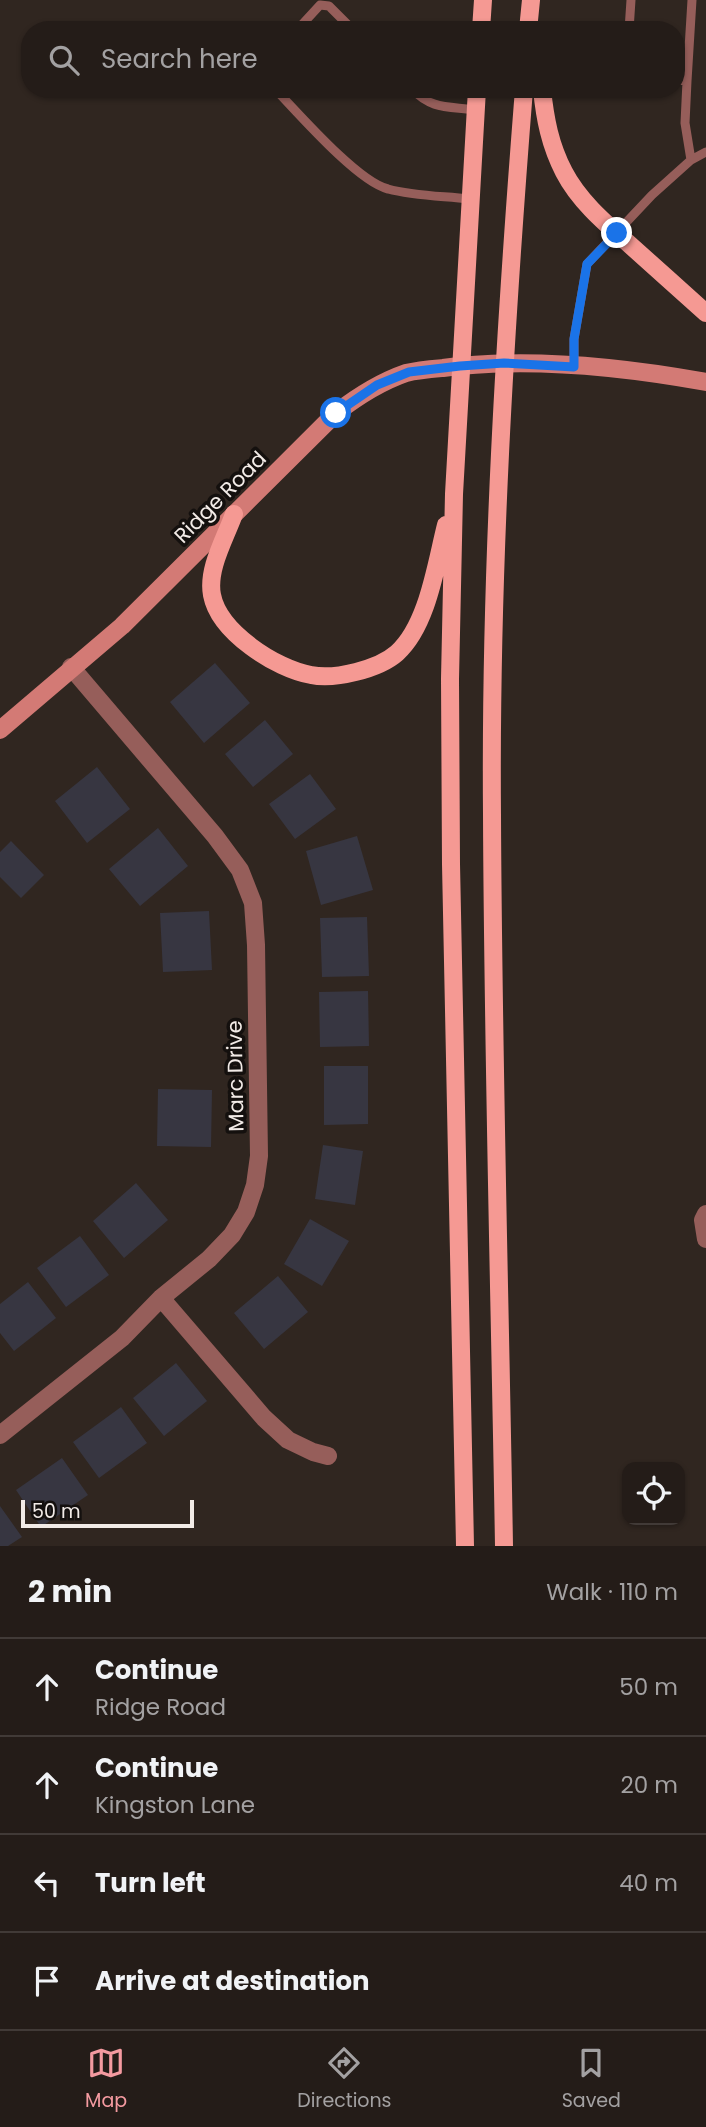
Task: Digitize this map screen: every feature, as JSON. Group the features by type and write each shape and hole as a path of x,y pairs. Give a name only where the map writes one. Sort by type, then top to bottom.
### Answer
{"main road":[{"path":"482,21 483,0"},
{"path":"529,21 531,0"},
{"path":"537,0 537,21"},
{"path":"465,1546 451,863 450,679 454,494 477,98"},
{"path":"504,1546 492,812 494,650 504,363 523,98"},
{"path":"543,98 545,122 553,148 565,175 584,201 706,313"},
{"path":"234,514 211,576 215,608 233,631 261,653 286,667 312,675 332,677 368,668 397,653 419,622 454,494"}],"street":[{"name":"Ridge Road","path":"0,730 122,626 336,413 377,385 409,372 504,363 641,370 706,382"},
{"name":"Marc Drive","path":"0,1435 122,1338 161,1298 209,1259 232,1234 246,1212 255,1185 259,1156 253,902 240,870 215,836 71,667"},
{"path":"706,1214 706,1239"},
{"path":"161,1298 264,1418 288,1440 328,1456"}],"lane":[{"path":"630,21 631,0"},
{"path":"691,160 685,123 692,0"},
{"path":"305,21 320,5 329,6 344,21"},
{"path":"284,98 328,145 368,179 386,189 469,199"},
{"path":"420,98 434,105 476,110"},
{"path":"574,367 574,339 587,264 652,195 691,160 706,152"}],"building":[{"path":"215,663 250,703 204,743 170,702"},
{"path":"265,720 293,754 253,787 225,754"},
{"path":"97,767 130,809 87,843 55,801"},
{"path":"310,774 336,809 295,839 269,804"},
{"path":"158,828 188,866 140,906 109,869"},
{"path":"357,836 373,890 321,905 306,851"},
{"path":"11,841 44,875 21,898 0,877 0,852"},
{"path":"209,911 212,970 163,972 160,913"},
{"path":"367,917 369,976 322,977 320,918"},
{"path":"368,991 369,1046 320,1047 319,992"},
{"path":"324,1066 368,1066 368,1124 324,1125"},
{"path":"158,1089 212,1090 211,1147 157,1146"},
{"path":"323,1145 363,1151 355,1205 315,1199"},
{"path":"136,1183 168,1220 124,1258 93,1221"},
{"path":"310,1219 349,1241 322,1286 284,1264"},
{"path":"80,1236 109,1275 66,1307 37,1268"},
{"path":"278,1276 308,1312 264,1349 234,1313"},
{"path":"28,1282 56,1318 14,1351 0,1333 0,1304"},
{"path":"176,1363 207,1401 164,1436 133,1398"},
{"path":"121,1407 147,1443 99,1478 73,1442"},
{"path":"62,1458 88,1495 41,1527 16,1490"},
{"path":"0,1506 22,1537 8,1546 0,1546"}],"route":[{"path":"336,413 377,385 409,372 504,363 574,367 574,339 587,264 617,233"}]}
